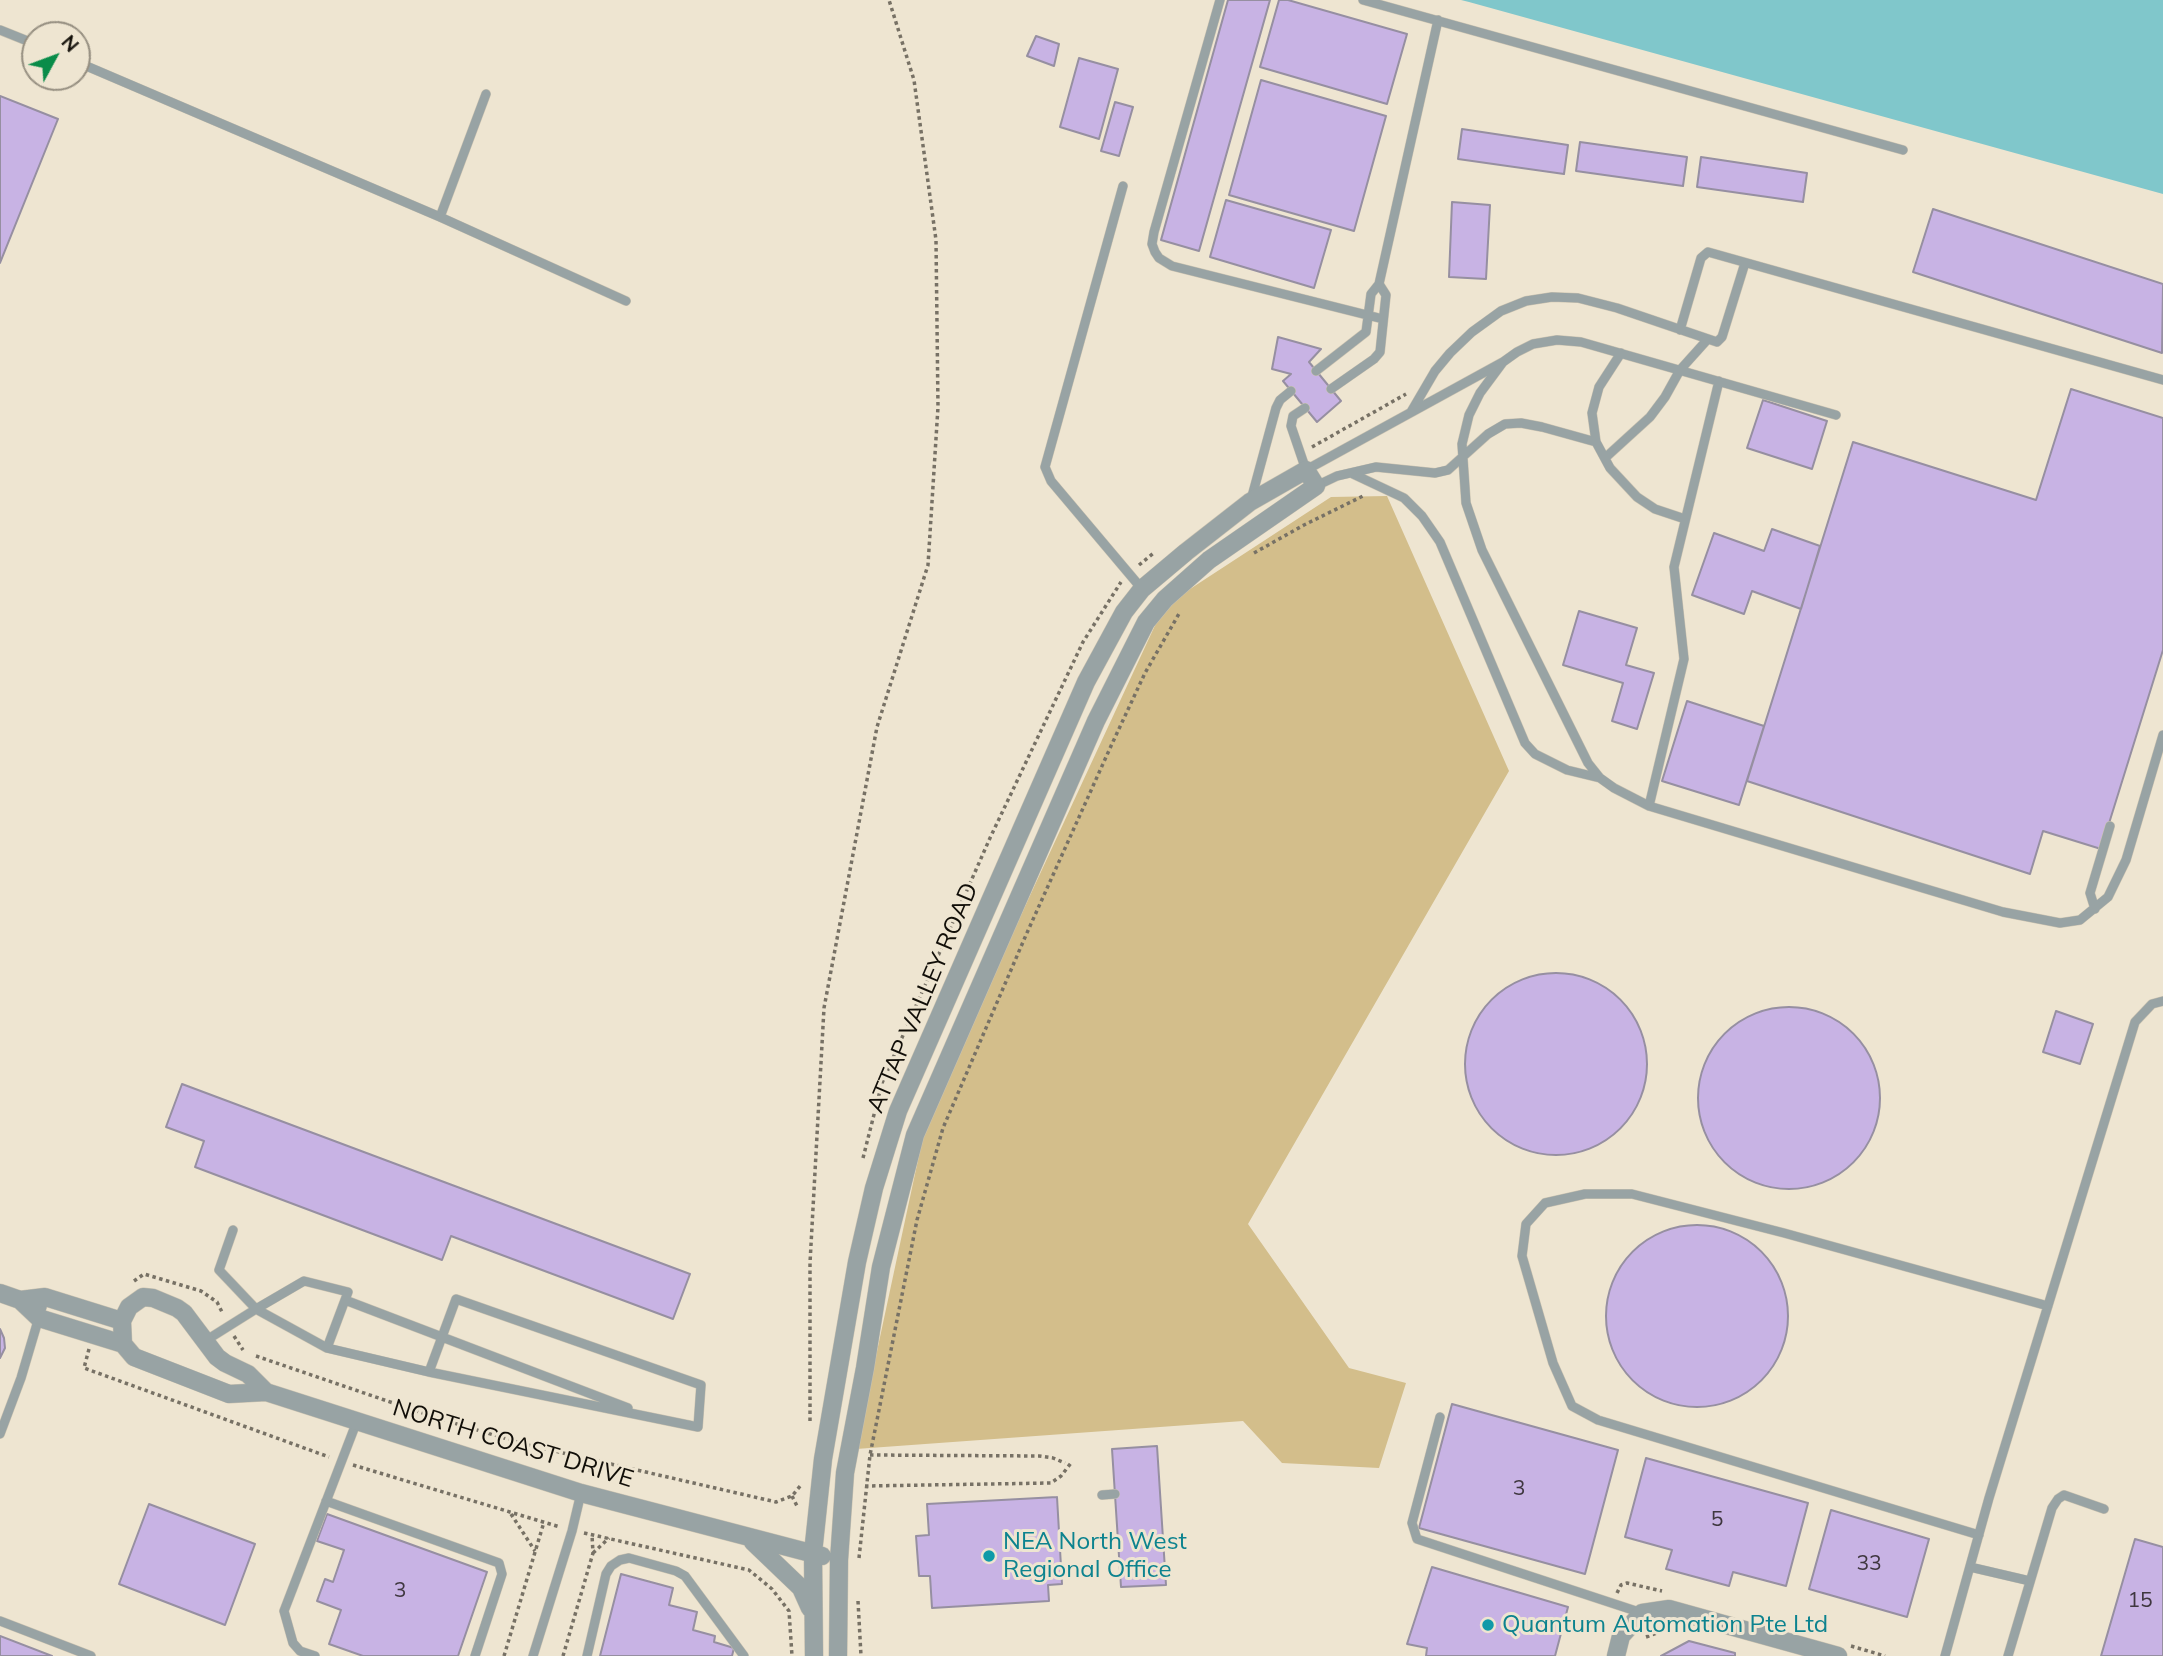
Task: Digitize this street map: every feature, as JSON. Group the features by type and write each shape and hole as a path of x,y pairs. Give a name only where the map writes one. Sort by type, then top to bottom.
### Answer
{"street":[{"path":"1303,462 1316,486"},
{"name":"ATTAP VALLEY ROAD","path":"814,1656 813,1553 822,1469 857,1262 874,1188 898,1111 1086,682 1124,612 1142,589 1303,462"},
{"name":"ATTAP VALLEY ROAD","path":"838,1656 839,1560 845,1473 881,1267 915,1135 1096,721 1146,622 1165,599 1209,560 1316,486"},
{"path":"857,1262 881,1267"},
{"path":"0,1293 20,1300 38,1318 123,1344 122,1321 45,1297 20,1300"},
{"name":"NORTH COAST DRIVE","path":"122,1321 134,1301 143,1297 153,1298 177,1308 225,1363 248,1374 266,1392"},
{"name":"NORTH COAST DRIVE","path":"123,1344 141,1361 229,1394 266,1392 581,1493 839,1560"},
{"name":"NORTH COAST DRIVE","path":"748,1538 801,1588 812,1614"},
{"path":"1616,1656 1621,1636 1642,1613 1669,1609 1838,1656"}],"lane":[{"path":"1220,0 1154,232 1155,253 1172,266 1383,319"},
{"path":"1363,0 1903,150"},
{"path":"1316,371 1366,332 1371,294 1379,284 1438,20"},
{"path":"0,30 21,38"},
{"path":"91,68 440,217 626,301"},
{"path":"440,217 486,94"},
{"path":"1123,186 1045,467 1051,481 1142,589"},
{"path":"1680,330 1704,254 1708,252 2163,380"},
{"path":"1410,413 1429,381 1472,332 1501,312 1526,301 1552,297 1578,298 1617,308 1717,342 1722,337 1745,263"},
{"path":"1331,389 1380,352 1386,295 1379,284"},
{"path":"1305,408 1293,416 1291,423 1303,462 1410,413 1533,344 1556,340 1581,342 1836,415"},
{"path":"1605,458 1650,417 1680,370 1707,340"},
{"path":"1620,353 1600,387 1592,413 1596,442 1610,468 1637,497 1655,509 1685,519"},
{"path":"1503,362 1479,393 1469,415 1462,444 1466,503 1482,550 1588,762 1600,778 1614,788 1649,806 2028,918 2060,923 2080,920 2108,897 2126,860 2163,735"},
{"path":"1649,806 1684,659 1674,567 1719,381"},
{"path":"1250,502 1276,408 1280,400 1291,391"},
{"path":"1316,486 1336,476 1376,467 1435,473 1448,470 1488,434 1505,424 1531,425 1596,442"},
{"path":"1353,474 1404,498 1422,516 1440,542 1525,743 1535,754 1556,765 1600,778"},
{"path":"2095,909 2090,893 2110,826"},
{"path":"1945,1656 1989,1498 2135,1022 2152,1004 2163,1001"},
{"path":"1979,1535 1598,1420 1572,1406 1553,1363 1522,1256 1526,1224 1545,1203 1585,1194 1632,1194 2048,1306"},
{"path":"233,1230 219,1270 256,1309 327,1348 429,1372 698,1427 701,1385 456,1299 429,1372"},
{"path":"205,1341 304,1281 348,1292 327,1348"},
{"path":"0,1434 21,1378 45,1297"},
{"path":"345,1300 652,1417"},
{"path":"1440,1417 1412,1523 1412,1529 1418,1539 1642,1613"},
{"path":"315,1656 296,1647 284,1611 357,1421"},
{"path":"822,1469 845,1473"},
{"path":"533,1656 572,1531 581,1493"},
{"path":"1102,1495 1115,1494"},
{"path":"2008,1656 2052,1508 2064,1495 2104,1509"},
{"path":"326,1501 499,1563 502,1574 475,1656"},
{"path":"587,1656 606,1574 611,1566 629,1558 685,1576 744,1656"},
{"path":"1970,1567 2030,1581"},
{"path":"0,1621 91,1656"}],"path":[{"path":"810,1433 810,1263 824,1008 877,727 928,565 938,407 936,240 914,80 889,0"},
{"path":"1303,462 1429,381"},
{"path":"1245,559 1304,525 1380,488"},
{"path":"861,1163 882,1083 990,838 1083,642 1112,594 1129,573 1159,549"},
{"path":"858,1566 870,1455 917,1220 943,1128 1026,935 1145,673 1178,614 1187,605"},
{"path":"132,1283 144,1274 201,1291 217,1302 240,1348 256,1356 437,1418 524,1444 776,1502 792,1496 800,1489 804,1477"},
{"path":"92,1335 84,1368 341,1461 572,1531 610,1537 749,1570 772,1589 789,1611 792,1656"},
{"path":"816,1428 817,1414"},
{"path":"870,1455 1039,1456 1065,1463"},
{"path":"865,1486 1051,1483 1061,1476 1071,1463"},
{"path":"792,1496 798,1507"},
{"path":"510,1512 535,1551"},
{"path":"504,1656 544,1522"},
{"path":"563,1656 593,1553 592,1535"},
{"path":"593,1553 610,1537"},
{"path":"858,1591 861,1656"},
{"path":"1643,1638 1674,1627"}],"shaded area":[{"path":"1387,496 1509,771 1248,1224 1349,1368 1406,1383 1379,1468 1282,1463 1243,1421 856,1449 927,1118 1164,606 1331,497"}],"water":[{"path":"1461,0 2163,0 2163,194 1469,2"}],"building":[{"path":"1228,0 1270,0 1199,251 1161,240"},
{"path":"1279,0 1288,0 1407,34 1387,104 1260,67"},
{"path":"1036,36 1059,44 1054,66 1027,56"},
{"path":"1079,58 1118,69 1099,139 1060,127"},
{"path":"1261,80 1386,116 1354,231 1229,195"},
{"path":"0,96 58,119 0,263"},
{"path":"1115,102 1133,107 1119,156 1101,151"},
{"path":"1462,129 1568,145 1564,174 1458,159"},
{"path":"1580,142 1687,157 1683,186 1576,171"},
{"path":"1701,157 1807,173 1803,202 1697,187"},
{"path":"1226,200 1331,230 1314,288 1210,257"},
{"path":"1452,202 1490,205 1486,279 1449,277"},
{"path":"1933,209 2163,284 2162,353 1913,272"},
{"path":"1278,337 1321,349 1309,362 1341,401 1317,422 1283,381 1291,374 1272,369"},
{"path":"2071,389 2163,418 2163,650 2101,849 2043,831 2030,874 1747,781 1853,442 2036,500"},
{"path":"1763,400 1827,421 1812,469 1747,448"},
{"path":"1772,529 1820,546 1801,609 1752,591 1744,614 1692,595 1714,533 1764,551"},
{"path":"1579,611 1637,628 1626,665 1654,673 1637,729 1612,721 1623,683 1563,665"},
{"path":"1687,701 1764,726 1739,805 1662,781"},
{"path":"1556,973 1591,980 1620,1000 1640,1029 1647,1064 1640,1099 1620,1128 1591,1148 1556,1155 1521,1148 1492,1128 1472,1099 1465,1064 1472,1029 1492,1000 1521,980"},
{"path":"1789,1007 1824,1014 1853,1034 1873,1063 1880,1098 1873,1133 1853,1162 1824,1182 1789,1189 1754,1182 1725,1162 1705,1133 1698,1098 1705,1063 1725,1034 1754,1014"},
{"path":"2056,1011 2093,1024 2080,1064 2043,1052"},
{"path":"182,1084 690,1274 673,1319 451,1236 442,1260 195,1167 204,1141 166,1127"},
{"path":"1697,1225 1732,1232 1761,1252 1781,1281 1788,1316 1781,1351 1761,1380 1732,1400 1697,1407 1662,1400 1633,1380 1613,1351 1606,1316 1613,1281 1633,1252 1662,1232"},
{"path":"0,1329 5,1348 0,1358"},
{"path":"1452,1404 1618,1450 1585,1574 1419,1528"},
{"path":"1157,1446 1166,1585 1121,1587 1112,1449"},
{"path":"1646,1458 1808,1503 1786,1586 1733,1572 1729,1586 1666,1569 1672,1550 1625,1537"},
{"name":"NEA North West Regional Office","path":"1057,1497 1062,1584 1048,1585 1049,1601 932,1608 930,1576 919,1576 916,1536 929,1535 927,1504"},
{"path":"149,1504 255,1544 225,1625 119,1584"},
{"path":"1831,1510 1929,1539 1907,1617 1809,1589"},
{"path":"327,1514 487,1572 458,1656 363,1656 329,1644 341,1610 317,1601 325,1579 333,1582 344,1550 317,1541"},
{"path":"2135,1539 2163,1547 2163,1656 2101,1656"},
{"name":"Quantum Automation Pte Ltd","path":"1432,1567 1568,1607 1555,1656 1426,1656 1427,1648 1407,1644"},
{"path":"621,1574 673,1588 669,1605 697,1612 693,1630 715,1636 714,1642 734,1648 732,1656 600,1656"},
{"path":"0,1636 52,1656 0,1656"},
{"path":"1689,1641 1735,1653 1735,1656 1661,1656"}],"place":[{"name":"NEA North West Regional Office","path":"989,1556"},
{"name":"Quantum Automation Pte Ltd","path":"1488,1625"}]}
